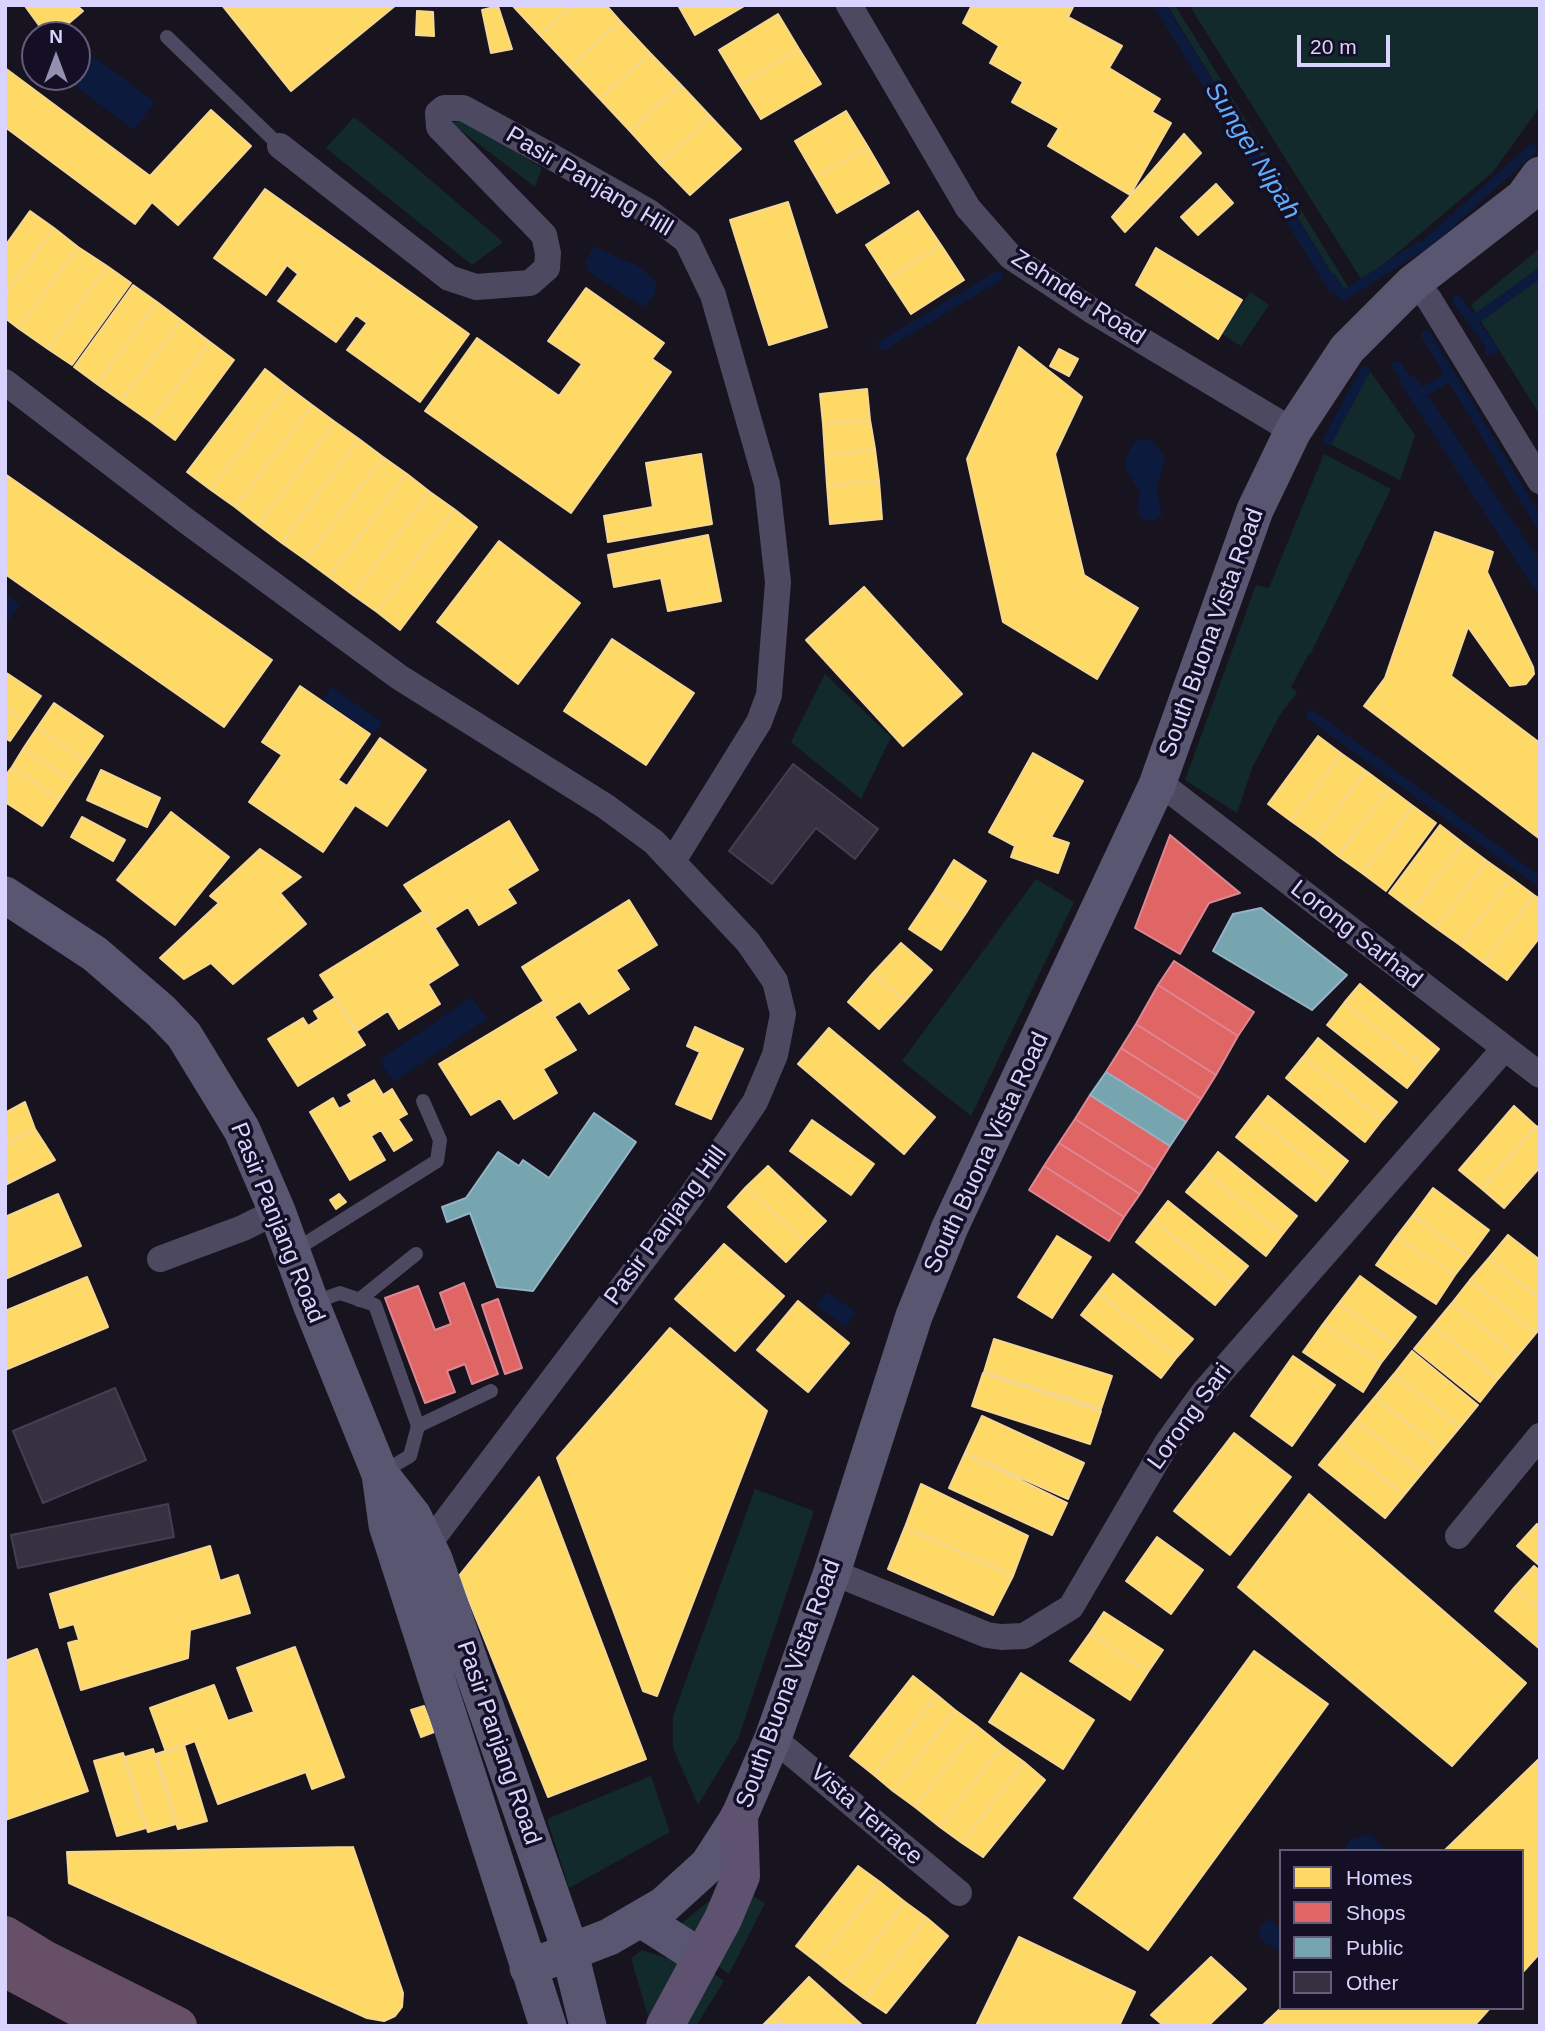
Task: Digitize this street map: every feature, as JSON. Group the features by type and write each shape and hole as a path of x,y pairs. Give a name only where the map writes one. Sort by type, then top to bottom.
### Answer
{"highway":[{"path":"5,1935 44,1959 178,2026"},
{"path":"5,1968 82,2009 124,2026"}],"main road":[{"path":"664,2026 723,1919 741,1876 740,1817"}],"street":[{"name":"Zehnder Road","path":"849,5 968,208 1011,257 1091,310 1293,430"},
{"name":"Pasir Panjang Hill","path":"281,146 449,278 476,287 530,283 547,268 548,253 544,235 439,127 438,113 444,108 463,108 547,154 649,212 687,242 713,296 767,484 778,582 769,695 759,723 673,861"},
{"name":"South Buona Vista Road","path":"528,1968 571,1952 641,1919 664,1905 708,1865 740,1817 773,1738 832,1572 924,1290 950,1227 1165,789 1255,510 1293,430 1347,349 1413,283 1524,197 1540,175"},
{"path":"1413,283 1429,299 1540,481"},
{"name":"Pasir Panjang Hill","path":"5,382 185,520 399,677 605,806 654,842 748,942 775,981 783,1014 775,1055 758,1097 689,1199 429,1545 402,1576"},
{"name":"Lorong Sarhad","path":"1165,789 1503,1050 1540,1075"},
{"name":"Pasir Panjang Road","path":"5,895 95,954 184,1035 242,1130 277,1211 311,1304 380,1474 387,1525 402,1576 548,2026"},
{"name":"Lorong Sari","path":"832,1572 987,1634 1001,1637 1024,1636 1071,1606 1167,1443 1203,1393 1503,1050"},
{"path":"160,1259 243,1228 277,1211"},
{"path":"1458,1536 1540,1436"},
{"name":"Pasir Panjang Road","path":"380,1474 413,1516 429,1545 571,1952 588,2026"},
{"name":"Vista Terrace","path":"773,1738 960,1894"},
{"path":"641,1919 702,1958"}],"lane":[{"path":"167,37 281,146"},
{"path":"292,1252 437,1161 440,1140 423,1101"},
{"path":"359,1300 416,1254"},
{"path":"311,1304 341,1293 375,1305 418,1426 410,1456 380,1474"},
{"path":"418,1426 491,1391"}],"green space":[{"path":"1167,5 1175,5 1350,290 1348,294 1344,293"},
{"path":"1189,5 1540,5 1540,106 1493,172 1363,282"},
{"path":"354,117 503,242 472,265 326,148"},
{"path":"466,121 542,168 535,187 450,122"},
{"path":"1540,248 1540,415 1471,305"},
{"path":"1250,292 1269,305 1241,346 1222,334"},
{"path":"1370,371 1415,435 1400,480 1330,444"},
{"path":"1324,454 1391,489 1310,655 1291,687 1297,693 1281,713 1252,768 1237,813 1185,780 1256,585 1269,588"},
{"path":"825,674 891,737 861,799 791,742"},
{"path":"1036,879 1074,902 971,1116 902,1061"},
{"path":"755,1489 814,1511 739,1737 698,1805 673,1748 673,1716"},
{"path":"651,1776 670,1832 569,1888 547,1819"},
{"path":"724,1889 695,1941 672,1931"},
{"path":"744,1891 765,1903 729,1974 708,1959"},
{"path":"642,1950 681,1963 651,2026 631,1958"},
{"path":"705,1967 724,1981 696,2026 670,2026"}],"water":[{"path":"1153,5 1166,5 1340,287 1331,294"},
{"path":"97,59 155,102 134,130 82,91 91,91 91,61"},
{"path":"593,246 638,266 656,281 655,295 644,307 589,272 585,263"},
{"path":"1414,375 1540,561 1540,598 1400,383"},
{"path":"1144,439 1154,442 1165,457 1157,489 1162,516 1152,521 1141,519 1137,510 1140,493 1127,471 1125,459 1135,441"},
{"path":"5,594 20,605 5,625"},
{"path":"332,687 382,722 374,734 323,700"},
{"path":"472,997 487,1019 394,1082 379,1060"},
{"path":"827,1292 856,1312 846,1326 816,1306"},
{"path":"1370,1834 1384,1849 1345,1849 1351,1839"},
{"path":"1269,1918 1279,1928 1279,1951 1264,1942 1260,1936 1260,1928"}],"building: Homes":[{"path":"76,5 83,11 71,21 36,21 25,6"},
{"path":"222,5 396,5 291,91"},
{"path":"512,5 573,5 540,35"},
{"path":"573,5 606,5 620,21 570,67 540,35"},
{"path":"678,5 746,5 695,35"},
{"path":"972,5 1074,5 1068,17 1122,46 1109,68 1160,99 1152,112 1171,123 1130,195 1048,146 1059,128 1012,102 1023,82 990,63 999,46 963,23"},
{"path":"498,6 512,49 491,53 482,10"},
{"path":"417,11 433,12 434,36 416,35"},
{"path":"778,14 799,49 740,85 719,50"},
{"path":"620,21 650,53 600,99 570,67"},
{"path":"799,49 821,84 761,119 740,85"},
{"path":"650,53 681,85 630,131 600,99"},
{"path":"5,68 21,80 21,91 36,91 150,176 211,110 251,146 178,225 152,202 135,224 5,127"},
{"path":"681,85 711,117 660,164 630,131"},
{"path":"846,111 868,147 816,177 795,141"},
{"path":"711,117 741,149 690,195 660,164"},
{"path":"1184,134 1201,153 1125,232 1112,217"},
{"path":"868,147 889,183 837,213 816,177"},
{"path":"1216,184 1233,203 1198,235 1181,217"},
{"path":"265,189 469,334 420,402 347,350 367,323 356,315 336,342 278,301 298,274 287,265 266,295 214,258"},
{"path":"788,202 827,327 769,345 730,220"},
{"path":"30,211 54,228 5,296 5,246"},
{"path":"918,211 941,245 888,279 866,245"},
{"path":"54,228 78,247 18,328 5,318 5,296"},
{"path":"941,245 964,280 911,314 888,279"},
{"path":"78,247 107,266 48,349 18,328"},
{"path":"1156,248 1242,300 1218,339 1136,285"},
{"path":"107,266 131,283 72,365 48,349"},
{"path":"133,285 157,302 97,384 74,367"},
{"path":"586,288 664,343 652,359 671,372 571,513 425,411 477,338 559,396 582,364 548,341"},
{"path":"157,302 181,320 121,401 97,384"},
{"path":"181,320 210,342 151,422 121,401"},
{"path":"210,342 234,360 175,440 151,422"},
{"path":"1019,347 1082,397 1055,454 1084,575 1138,608 1097,679 1003,622 967,459"},
{"path":"1059,349 1078,359 1069,376 1050,366"},
{"path":"265,369 288,387 211,490 187,472"},
{"path":"288,387 312,405 235,507 211,490"},
{"path":"867,389 870,420 823,424 820,394"},
{"path":"312,405 335,422 258,525 235,507"},
{"path":"870,420 875,449 825,455 823,424"},
{"path":"335,422 359,439 282,543 258,525"},
{"path":"359,439 383,457 306,560 282,543"},
{"path":"875,449 879,481 827,485 825,455"},
{"path":"701,454 712,524 608,542 604,516 653,507 646,463"},
{"path":"383,457 407,474 329,577 306,560"},
{"path":"5,474 272,660 224,727 5,574"},
{"path":"407,474 430,492 353,595 329,577"},
{"path":"879,481 882,519 830,524 827,485"},
{"path":"430,492 454,509 377,612 353,595"},
{"path":"454,509 477,527 400,630 377,612"},
{"path":"1435,532 1493,552 1487,572 1533,667 1534,674 1526,684 1510,686 1468,627 1451,676 1540,743 1540,839 1364,706 1385,678"},
{"path":"708,535 721,601 668,611 661,578 614,587 608,555"},
{"path":"499,541 580,603 518,684 437,622"},
{"path":"864,587 962,694 903,746 806,640"},
{"path":"612,639 694,693 646,765 564,711"},
{"path":"5,672 41,696 24,721 5,708"},
{"path":"300,686 370,734 338,780 347,786 380,738 426,770 387,826 355,805 323,852 249,802 282,755 262,742"},
{"path":"54,703 103,736 86,761 37,728"},
{"path":"5,708 24,721 10,741 5,738"},
{"path":"37,728 86,761 72,781 23,749"},
{"path":"1318,736 1342,754 1291,821 1268,804"},
{"path":"23,749 72,781 60,799 12,767"},
{"path":"1033,753 1083,781 1051,837 1069,843 1058,873 1011,857 1015,846 989,832"},
{"path":"1342,754 1366,771 1315,838 1291,821"},
{"path":"12,767 60,799 42,826 5,802 5,776"},
{"path":"101,770 160,798 147,827 87,800"},
{"path":"1366,771 1389,788 1338,856 1315,838"},
{"path":"1389,788 1413,806 1362,873 1338,856"},
{"path":"1413,806 1436,823 1386,891 1362,873"},
{"path":"171,812 229,857 175,925 117,880"},
{"path":"82,817 125,840 113,861 71,837"},
{"path":"509,821 538,870 507,889 516,903 479,925 468,907 435,928 404,885"},
{"path":"1440,825 1463,843 1413,911 1389,893"},
{"path":"1463,843 1487,861 1436,928 1413,911"},
{"path":"260,849 301,877 280,893 306,924 233,984 211,963 184,979 160,958 219,903 210,896"},
{"path":"954,860 986,881 966,913 934,892"},
{"path":"1487,861 1511,878 1460,945 1436,928"},
{"path":"1511,878 1534,895 1484,963 1460,945"},
{"path":"934,892 966,913 941,950 909,929"},
{"path":"1534,895 1540,899 1540,937 1507,980 1484,963"},
{"path":"629,900 657,945 616,970 629,989 589,1014 580,1001 554,1017 522,967"},
{"path":"424,911 458,965 428,984 440,1004 399,1029 388,1011 357,1031 320,975"},
{"path":"901,943 932,970 905,1001 873,973"},
{"path":"873,973 905,1001 879,1029 848,1002"},
{"path":"1360,984 1439,1049 1424,1067 1344,1003"},
{"path":"335,998 365,1045 298,1086 268,1039 303,1018 308,1026 319,1019 314,1011"},
{"path":"544,1001 576,1050 543,1069 557,1093 514,1119 500,1098 471,1115 439,1064"},
{"path":"1344,1003 1424,1067 1407,1088 1327,1025"},
{"path":"695,1027 743,1049 711,1119 676,1104 700,1052 687,1046"},
{"path":"829,1028 935,1117 904,1154 798,1064"},
{"path":"1318,1038 1397,1102 1382,1120 1303,1057"},
{"path":"1303,1057 1382,1120 1365,1142 1286,1078"},
{"path":"374,1080 383,1095 392,1089 407,1114 398,1119 412,1140 394,1151 381,1130 371,1136 385,1160 350,1180 310,1112 333,1098 339,1109 352,1102 348,1095"},
{"path":"1268,1096 1348,1161 1333,1180 1253,1115"},
{"path":"25,1102 35,1129 5,1145 5,1113"},
{"path":"1514,1106 1536,1126 1482,1189 1459,1170"},
{"path":"1253,1115 1333,1180 1316,1201 1236,1137"},
{"path":"812,1120 874,1164 851,1195 790,1151"},
{"path":"1536,1126 1540,1128 1540,1167 1504,1208 1482,1189"},
{"path":"35,1129 55,1160 5,1185 5,1145"},
{"path":"1218,1152 1297,1216 1282,1235 1203,1171"},
{"path":"768,1166 826,1221 805,1242 746,1187"},
{"path":"1203,1171 1282,1235 1266,1256 1186,1192"},
{"path":"746,1187 805,1242 786,1262 728,1207"},
{"path":"1433,1188 1489,1230 1469,1257 1413,1215"},
{"path":"58,1194 81,1246 5,1279 5,1217"},
{"path":"339,1194 346,1202 336,1209 330,1200"},
{"path":"1168,1201 1248,1266 1232,1285 1153,1220"},
{"path":"1413,1215 1469,1257 1455,1275 1396,1237"},
{"path":"1153,1220 1232,1285 1215,1305 1136,1242"},
{"path":"1508,1235 1540,1260 1540,1299 1489,1258"},
{"path":"1057,1236 1091,1257 1052,1318 1018,1297"},
{"path":"1396,1237 1455,1275 1436,1304 1376,1265"},
{"path":"724,1244 784,1296 735,1351 675,1299"},
{"path":"1489,1258 1540,1299 1540,1329 1536,1333 1470,1280"},
{"path":"1113,1274 1193,1339 1177,1357 1098,1293"},
{"path":"1360,1276 1416,1317 1395,1345 1339,1303"},
{"path":"87,1277 108,1327 5,1370 5,1311"},
{"path":"1470,1280 1536,1333 1517,1356 1452,1303"},
{"path":"1098,1293 1177,1357 1161,1378 1081,1315"},
{"path":"798,1301 849,1343 808,1392 757,1350"},
{"path":"1339,1303 1395,1345 1381,1363 1323,1324"},
{"path":"1452,1303 1517,1356 1498,1379 1433,1326"},
{"path":"1323,1324 1381,1363 1363,1392 1303,1352"},
{"path":"1433,1326 1498,1379 1480,1402 1414,1349"},
{"path":"670,1328 767,1411 657,1696 643,1691 557,1458"},
{"path":"994,1339 1112,1376 1101,1409 984,1372"},
{"path":"1412,1351 1478,1405 1460,1427 1394,1374"},
{"path":"1293,1356 1335,1385 1292,1446 1251,1416"},
{"path":"983,1373 1101,1411 1090,1444 972,1406"},
{"path":"1394,1374 1460,1427 1441,1450 1375,1397"},
{"path":"1375,1397 1441,1450 1422,1473 1356,1420"},
{"path":"982,1416 1084,1463 1068,1499 965,1453"},
{"path":"1356,1420 1422,1473 1404,1495 1338,1442"},
{"path":"1234,1433 1291,1477 1230,1555 1174,1511"},
{"path":"1338,1442 1404,1495 1385,1518 1319,1465"},
{"path":"965,1453 1067,1503 1052,1535 949,1488"},
{"path":"539,1477 646,1759 548,1797 459,1576"},
{"path":"921,1484 1028,1536 1013,1576 905,1527"},
{"path":"1309,1494 1526,1683 1452,1766 1238,1587"},
{"path":"1537,1524 1540,1526 1540,1566 1517,1546"},
{"path":"905,1527 1013,1576 993,1615 888,1569"},
{"path":"1157,1537 1203,1570 1171,1614 1126,1581"},
{"path":"210,1546 220,1581 238,1575 250,1613 190,1630 188,1658 81,1690 68,1643 79,1640 74,1624 60,1628 50,1594"},
{"path":"1534,1566 1540,1571 1540,1610 1514,1588"},
{"path":"1514,1588 1540,1610 1540,1649 1495,1611"},
{"path":"1104,1612 1163,1650 1148,1672 1090,1633"},
{"path":"1090,1633 1148,1672 1130,1700 1070,1661"},
{"path":"295,1647 344,1777 312,1789 306,1772 218,1804 195,1741 166,1752 150,1708 214,1685 228,1721 254,1712 237,1668"},
{"path":"37,1649 88,1791 5,1820 5,1661"},
{"path":"1254,1651 1328,1704 1148,1950 1074,1898"},
{"path":"1021,1673 1094,1720 1063,1769 989,1722"},
{"path":"913,1676 937,1695 874,1775 850,1756"},
{"path":"937,1695 955,1710 893,1791 874,1775"},
{"path":"424,1706 434,1732 421,1737 411,1710"},
{"path":"955,1710 977,1726 915,1807 893,1791"},
{"path":"977,1726 1002,1746 940,1827 915,1807"},
{"path":"184,1745 207,1821 178,1829 156,1754"},
{"path":"1002,1746 1024,1762 962,1843 940,1827"},
{"path":"153,1749 176,1824 148,1832 125,1757"},
{"path":"123,1753 146,1828 117,1836 94,1761"},
{"path":"1540,1758 1540,1953 1524,1971 1524,1849 1446,1849"},
{"path":"1024,1762 1045,1780 983,1857 962,1843"},
{"path":"353,1847 403,1993 402,2007 395,2016 384,2021 367,2018 69,1883 67,1852"},
{"path":"858,1866 880,1882 818,1963 796,1946"},
{"path":"880,1882 905,1902 843,1983 818,1963"},
{"path":"905,1902 927,1918 865,1999 843,1983"},
{"path":"927,1918 948,1936 886,2013 865,1999"},
{"path":"1019,1937 1135,1992 1119,2026 976,2026"},
{"path":"1211,1957 1246,1989 1208,2026 1164,2026 1151,2015"},
{"path":"809,1977 863,2026 785,2026 773,2015"},
{"path":"1279,2010 1488,2010 1474,2026 1262,2026"},
{"path":"773,2015 785,2026 762,2026"}],"building: Shops":[{"path":"1170,835 1240,893 1209,903 1180,954 1135,928"},
{"path":"1174,961 1254,1012 1238,1036 1158,985"},
{"path":"1158,985 1238,1036 1216,1075 1136,1024"},
{"path":"1136,1024 1216,1075 1201,1099 1121,1048"},
{"path":"1121,1048 1201,1099 1186,1122 1106,1072"},
{"path":"1090,1095 1170,1146 1155,1170 1075,1119"},
{"path":"1075,1119 1155,1170 1140,1194 1059,1143"},
{"path":"1059,1143 1140,1194 1124,1217 1044,1166"},
{"path":"1044,1166 1124,1217 1109,1241 1029,1190"},
{"path":"464,1283 498,1374 472,1384 465,1364 447,1371 455,1392 425,1403 385,1298 418,1286 435,1330 451,1324 440,1293"},
{"path":"498,1299 522,1368 505,1374 482,1305"}],"building: Public":[{"path":"1261,908 1347,975 1312,1010 1213,951 1233,914"},
{"path":"1106,1072 1186,1122 1170,1146 1090,1095"},
{"path":"594,1113 636,1142 533,1291 497,1287 470,1213 447,1222 442,1207 466,1198 498,1152 519,1166 523,1160 549,1178"}],"building: Other":[{"path":"793,764 878,829 855,859 816,828 772,884 729,851"},
{"path":"115,1388 146,1460 43,1503 13,1431"},
{"path":"168,1504 174,1537 18,1568 11,1535"}],"waterway":[{"path":"1422,248 1532,149"},
{"path":"1332,279 1343,296 1421,246"},
{"path":"1473,321 1540,273"},
{"path":"883,345 998,276"},
{"path":"1457,300 1493,349 1490,351"},
{"path":"1426,335 1540,524"},
{"name":"Sungei Nipah","path":"1397,366 1412,389"},
{"path":"1328,440 1365,371"},
{"path":"1417,396 1447,378"},
{"path":"1311,715 1540,882"}]}
